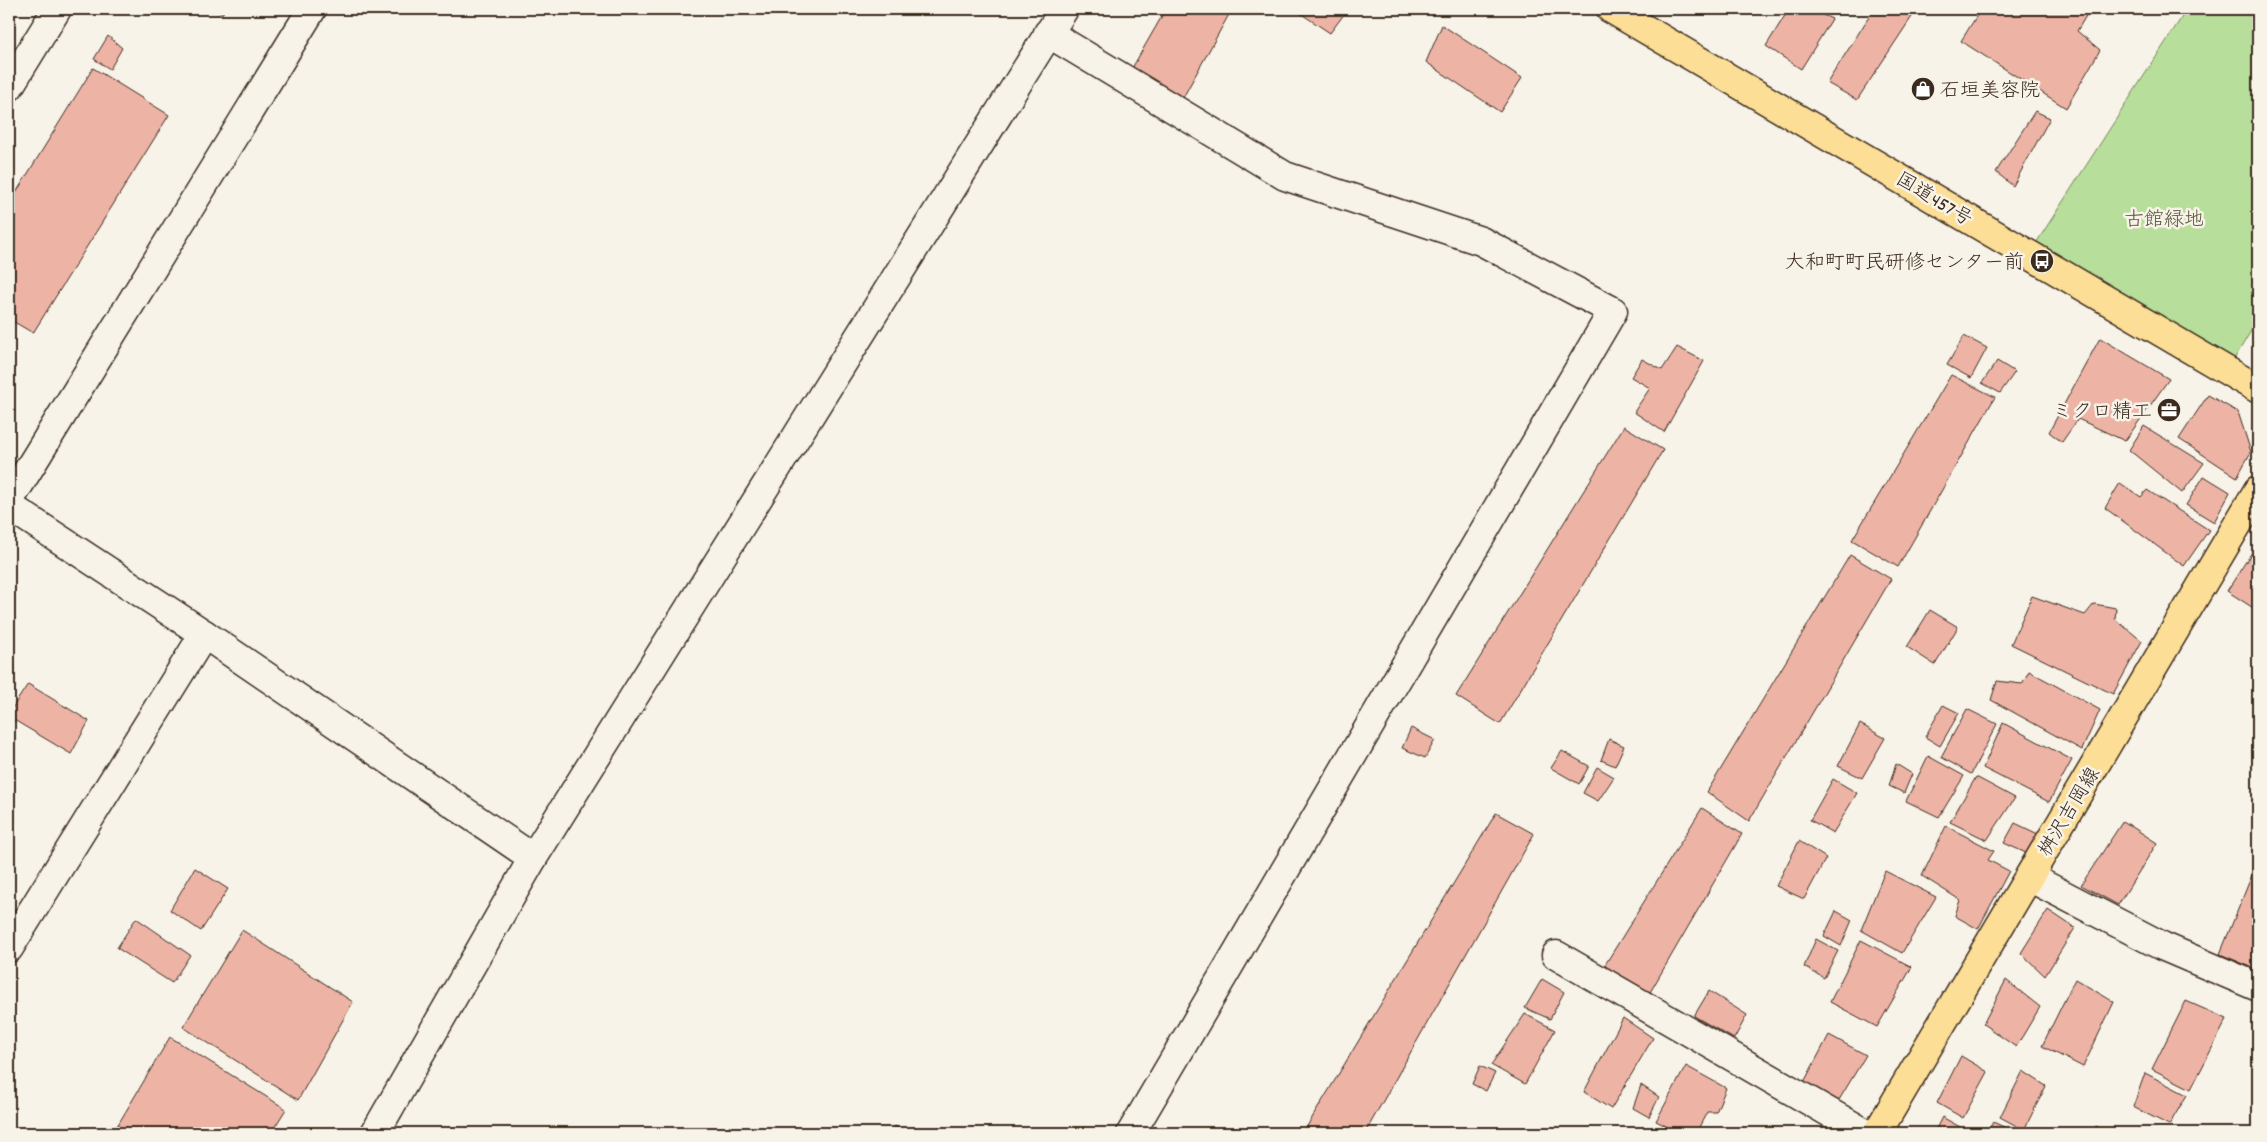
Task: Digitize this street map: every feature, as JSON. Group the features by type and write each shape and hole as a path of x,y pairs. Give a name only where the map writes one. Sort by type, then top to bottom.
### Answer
{"main road":[{"name":"国道457号","path":"1612,9 2258,389"},
{"name":"桝沢吉岡線","path":"1877,1133 2258,490"}],"street":[{"path":"9,87 57,9"},
{"path":"9,502 312,9"},
{"path":"375,1133 534,858 1064,9"},
{"path":"1048,33 1285,176 1481,242 1613,311 1131,1133"},
{"path":"9,506 204,634 534,858"},
{"path":"9,948 204,634"},
{"path":"2029,877 2162,946 2258,987"},
{"path":"1556,955 1864,1133"}],"green space":[{"name":"古館緑地","path":"2187,9 2258,9 2258,319 2230,366 2031,251"}],"building":[{"path":"213,9 225,9 222,14"},
{"path":"1166,9 1232,9 1180,103 1131,70"},
{"path":"1303,9 1348,9 1330,33 1300,13"},
{"path":"1789,9 1810,9 1832,19 1801,69 1766,46"},
{"path":"1874,9 1917,9 1857,100 1827,83"},
{"path":"1981,9 2090,9 2077,31 2100,50 2066,108 1961,41"},
{"path":"1442,25 1522,78 1500,112 1426,62"},
{"path":"108,36 122,48 110,69 94,59"},
{"path":"93,68 169,115 33,333 9,319 9,204"},
{"path":"2035,111 2050,118 2013,186 1996,172"},
{"path":"1964,336 1987,348 1971,378 1947,365"},
{"path":"2100,338 2169,379 2125,441 2078,419 2062,442 2049,432"},
{"path":"1677,347 1704,361 1664,432 1634,412 1650,388 1631,377 1642,359 1662,370"},
{"path":"1997,361 2015,372 2000,393 1982,383"},
{"path":"1951,375 1995,397 1898,567 1852,540"},
{"path":"2208,395 2238,412 2251,452 2237,477 2179,439"},
{"path":"1624,426 1663,450 1500,724 1456,696"},
{"path":"2144,426 2204,463 2182,493 2129,450"},
{"path":"2204,476 2230,492 2214,522 2186,505"},
{"path":"2120,483 2141,497 2147,490 2209,530 2184,566 2105,508"},
{"path":"2254,549 2258,551 2258,611 2227,591"},
{"path":"1850,555 1891,579 1749,821 1707,792"},
{"path":"2032,596 2085,615 2094,604 2116,608 2115,619 2142,641 2113,694 2011,644"},
{"path":"1930,610 1958,627 1935,665 1907,647"},
{"path":"2029,671 2100,710 2082,750 1991,700 1997,681 2022,684"},
{"path":"28,684 89,721 71,754 9,717 9,713"},
{"path":"1943,705 1959,713 1940,746 1925,737"},
{"path":"1967,709 1997,724 1971,774 1941,757"},
{"path":"2003,723 2072,760 2049,802 1983,768"},
{"path":"1860,724 1885,738 1862,778 1838,766"},
{"path":"1411,728 1435,740 1425,758 1402,748"},
{"path":"1609,739 1624,746 1615,766 1601,760"},
{"path":"1562,751 1589,766 1579,784 1551,768"},
{"path":"1928,756 1964,776 1939,817 1906,801"},
{"path":"1896,764 1912,774 1904,793 1889,786"},
{"path":"1597,767 1614,777 1598,801 1583,793"},
{"path":"1976,777 2015,798 1987,840 1950,822"},
{"path":"1833,779 1857,793 1833,833 1810,820"},
{"path":"1702,808 1742,834 1649,994 1603,968"},
{"path":"1496,813 1534,834 1365,1133 1303,1133"},
{"path":"2123,821 2157,843 2118,905 2081,885"},
{"path":"2015,823 2038,834 2026,853 2004,843"},
{"path":"1946,826 1994,851 1988,860 2009,871 1978,929 1955,916 1960,900 1922,876"},
{"path":"1799,841 1826,858 1804,899 1776,886"},
{"path":"2256,865 2258,866 2258,963 2256,969 2220,954"},
{"path":"195,868 228,889 201,931 170,910"},
{"path":"1885,871 1936,897 1902,953 1861,930"},
{"path":"2048,910 2075,928 2045,976 2021,953"},
{"path":"1836,911 1852,920 1841,946 1824,936"},
{"path":"136,918 190,955 172,983 117,948"},
{"path":"242,930 353,1002 298,1100 183,1027"},
{"path":"1816,939 1838,951 1824,978 1804,967"},
{"path":"1861,940 1912,967 1877,1027 1830,1002"},
{"path":"1542,979 1564,992 1550,1019 1525,1008"},
{"path":"2075,979 2114,1002 2083,1067 2042,1046"},
{"path":"2006,980 2040,1007 2016,1047 1983,1024"},
{"path":"1709,991 1747,1015 1734,1039 1694,1016"},
{"path":"2186,1001 2227,1019 2191,1089 2152,1069"},
{"path":"1525,1014 1555,1030 1525,1084 1491,1065"},
{"path":"1623,1018 1653,1038 1611,1109 1584,1092"},
{"path":"1829,1035 1866,1055 1836,1105 1803,1084"},
{"path":"170,1037 286,1109 271,1133 113,1133"},
{"path":"1961,1056 1988,1072 1963,1118 1937,1103"},
{"path":"1480,1066 1495,1073 1486,1091 1472,1084"},
{"path":"1686,1066 1726,1088 1716,1112 1707,1112 1696,1133 1680,1133 1656,1121"},
{"path":"2023,1071 2046,1086 2024,1130 2000,1117"},
{"path":"2145,1073 2187,1095 2169,1125 2133,1107"},
{"path":"1641,1085 1659,1097 1649,1117 1633,1108"},
{"path":"1942,1117 1971,1133 1934,1133"},
{"path":"1993,1122 2017,1133 1987,1133"},
{"path":"895,1126 907,1133 891,1133"},
{"path":"2096,1126 2108,1133 2093,1133"}],"place":[{"name":"石垣美容院","path":"1923,89"},
{"name":"大和町町民研修センター前","path":"2042,261"},
{"name":"ミクロ精工","path":"2169,410"}]}
